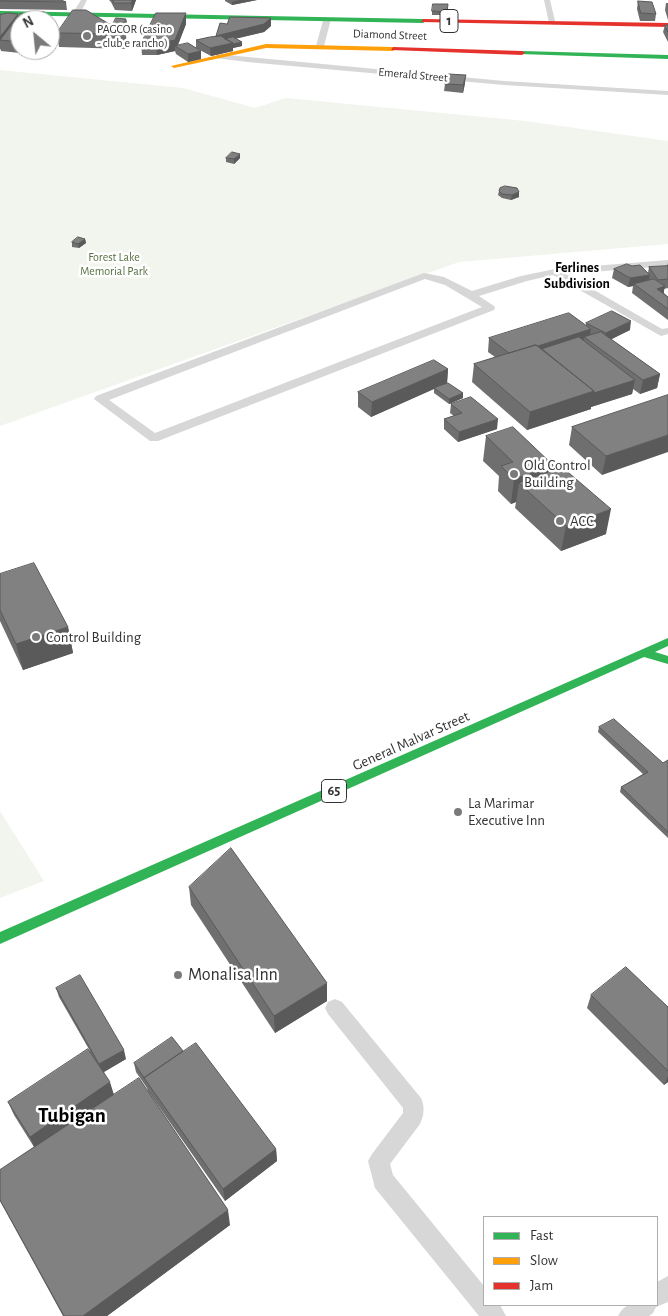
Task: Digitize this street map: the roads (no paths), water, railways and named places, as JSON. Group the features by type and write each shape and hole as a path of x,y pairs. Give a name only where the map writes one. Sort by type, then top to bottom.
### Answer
{"main road":[{"name":"1","path":"0,13 668,25"},
{"name":"Diamond Street","path":"174,66 266,46 668,57"},
{"name":"General Malvar Street","path":"0,938 668,642"},
{"path":"644,653 668,660"}],"street":[{"path":"76,14 84,0"},
{"path":"547,0 553,23"},
{"path":"320,46 327,19"},
{"name":"Emerald Street","path":"219,56 504,83 668,93"},
{"path":"470,295 490,308 154,438 100,399 424,276 432,276 470,295 525,278 555,272 668,263"},
{"path":"555,272 661,333 668,331"},
{"path":"335,1008 414,1105 413,1117 380,1161 383,1180 483,1302"},
{"path":"658,1295 668,1287"},
{"path":"630,1316 644,1306"}],"place":[{"name":"PAGCOR (casino - club e rancho)","path":"87,36"},
{"name":"Old Control Building","path":"514,474"},
{"name":"ACC","path":"560,521"},
{"name":"Control Building","path":"36,637"},
{"name":"La Marimar Executive Inn","path":"458,812"},
{"name":"Monalisa Inn","path":"178,975"}],"district":[{"name":"Ferlines Subdivision","path":"577,276"},
{"name":"Tubigan","path":"72,1116"}],"park label":[{"name":"Forest Lake Memorial Park","path":"114,264"}]}
